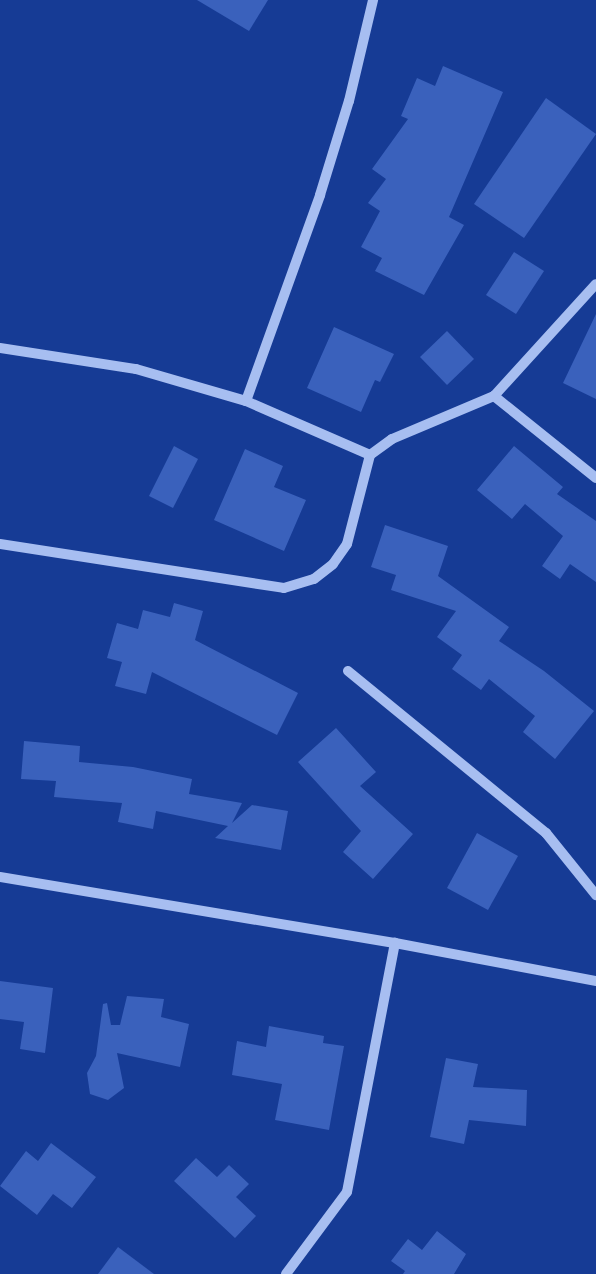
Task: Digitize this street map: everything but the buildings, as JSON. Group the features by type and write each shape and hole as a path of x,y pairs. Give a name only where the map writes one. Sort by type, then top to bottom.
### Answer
{"street":[{"path":"246,401 320,195 349,101 373,0"},
{"path":"0,544 284,588 314,579 333,564 347,544 370,454 392,439 494,396 553,336 596,284"},
{"path":"0,348 136,369 246,401 370,454"},
{"path":"494,396 596,478"},
{"path":"348,671 546,833 596,895"},
{"path":"0,877 395,943 596,981"},
{"path":"286,1274 347,1192 395,943"}]}
